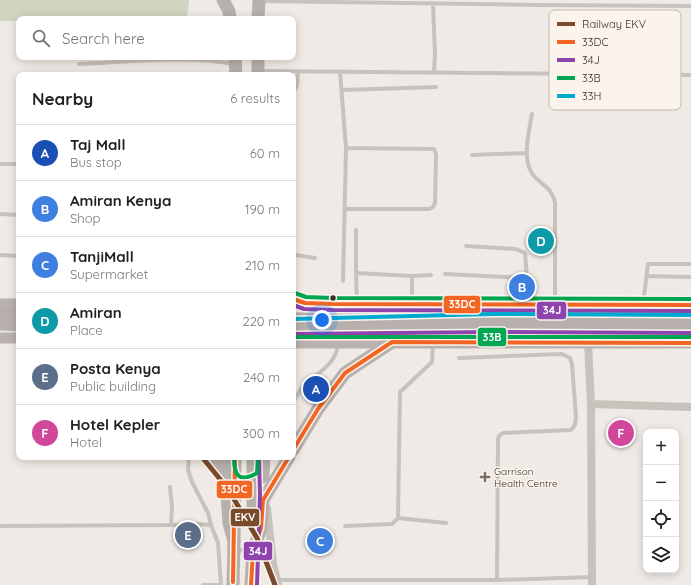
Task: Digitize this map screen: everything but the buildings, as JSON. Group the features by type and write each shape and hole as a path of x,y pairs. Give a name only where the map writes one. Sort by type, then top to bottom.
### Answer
{"main road":[{"path":"224,0 230,16"},
{"path":"258,16 259,1"},
{"path":"258,60 258,72"},
{"path":"296,299 305,303 357,304 691,305"},
{"path":"7,317 16,307"},
{"path":"296,319 493,320 690,324"},
{"path":"296,328 493,320"},
{"path":"0,338 16,338"},
{"path":"296,445 318,409 345,373 392,342"},
{"path":"296,343 691,343"},
{"path":"217,460 222,472 224,483 233,547"},
{"path":"228,460 230,474 236,481 245,484 257,481 263,476 264,460"},
{"path":"233,585 235,460"},
{"path":"251,585 253,460"},
{"path":"252,551 261,528 263,500 287,460"}],"street":[{"path":"588,343 591,404 592,581"},
{"path":"591,404 691,407"},
{"path":"263,476 272,555 278,582"}],"lane":[{"path":"259,1 433,4 508,2 596,6 691,6"},
{"path":"433,4 435,54 434,72"},
{"path":"79,64 165,60 213,60 236,65"},
{"path":"296,87 298,71"},
{"path":"278,72 549,73"},
{"path":"340,72 346,148 343,281"},
{"path":"681,75 691,75"},
{"path":"342,90 436,87"},
{"path":"532,114 527,153 528,166 533,175 548,188 553,195 555,202 555,305"},
{"path":"345,209 429,209 433,207 435,203 436,154 434,149 346,148"},
{"path":"472,154 527,153"},
{"path":"0,164 16,164"},
{"path":"0,214 16,215"},
{"path":"356,230 357,304"},
{"path":"466,246 516,249 525,253 529,305"},
{"path":"0,255 16,256"},
{"path":"296,255 315,258"},
{"path":"643,305 648,264 691,264"},
{"path":"356,273 412,276 431,275"},
{"path":"445,274 527,278"},
{"path":"412,276 412,304"},
{"path":"646,276 691,277"},
{"path":"296,398 302,387 334,359 339,342"},
{"path":"345,526 392,524 398,518 400,392 432,362 432,342"},
{"path":"459,358 562,354 570,358 572,364 576,417 575,425 571,430 503,433 499,436 497,580"},
{"path":"189,460 188,470 192,482 208,513 218,543 221,585 203,585"},
{"path":"170,487 172,507 171,525"},
{"path":"398,518 446,523"},
{"path":"0,526 211,525"},
{"path":"233,547 242,550 262,550 272,555"},
{"path":"553,579 554,585"},
{"path":"278,582 553,579 592,581"},
{"path":"424,580 424,585"},
{"path":"483,580 483,585"}],"green space":[{"path":"0,0 189,0 187,16 16,16 16,21 0,21"}],"rail line":[{"name":"EKV","path":"204,460 228,489 257,538 275,585"}],"transit line":[{"name":"33B","path":"296,293 306,297 333,298 691,299"},
{"name":"33DC","path":"296,300 305,303 333,304 691,305"},
{"name":"34J","path":"296,306 304,309 333,310 691,311"},
{"name":"33H","path":"296,319 493,314 691,315"},
{"name":"34J","path":"296,334 494,332 691,333"},
{"name":"33B","path":"296,337 691,337"},
{"name":"33DC","path":"296,445 318,409 345,373 392,342 691,343"},
{"name":"33B","path":"234,460 238,476 245,478 257,473 258,460"},
{"name":"33DC","path":"233,582 235,460"},
{"name":"34J","path":"257,585 260,495 259,460"},
{"name":"33DC","path":"251,585 253,551 261,528 263,500 287,460"}],"place":[{"name":"Amiran","path":"541,241"},
{"name":"Amiran Kenya","path":"522,287"},
{"name":"Taj Mall","path":"316,389"},
{"name":"Hotel Kepler","path":"621,433"},
{"name":"Garrison Health Centre","path":"485,477"},
{"name":"Posta Kenya","path":"188,535"},
{"name":"TanjiMall","path":"320,541"}]}
